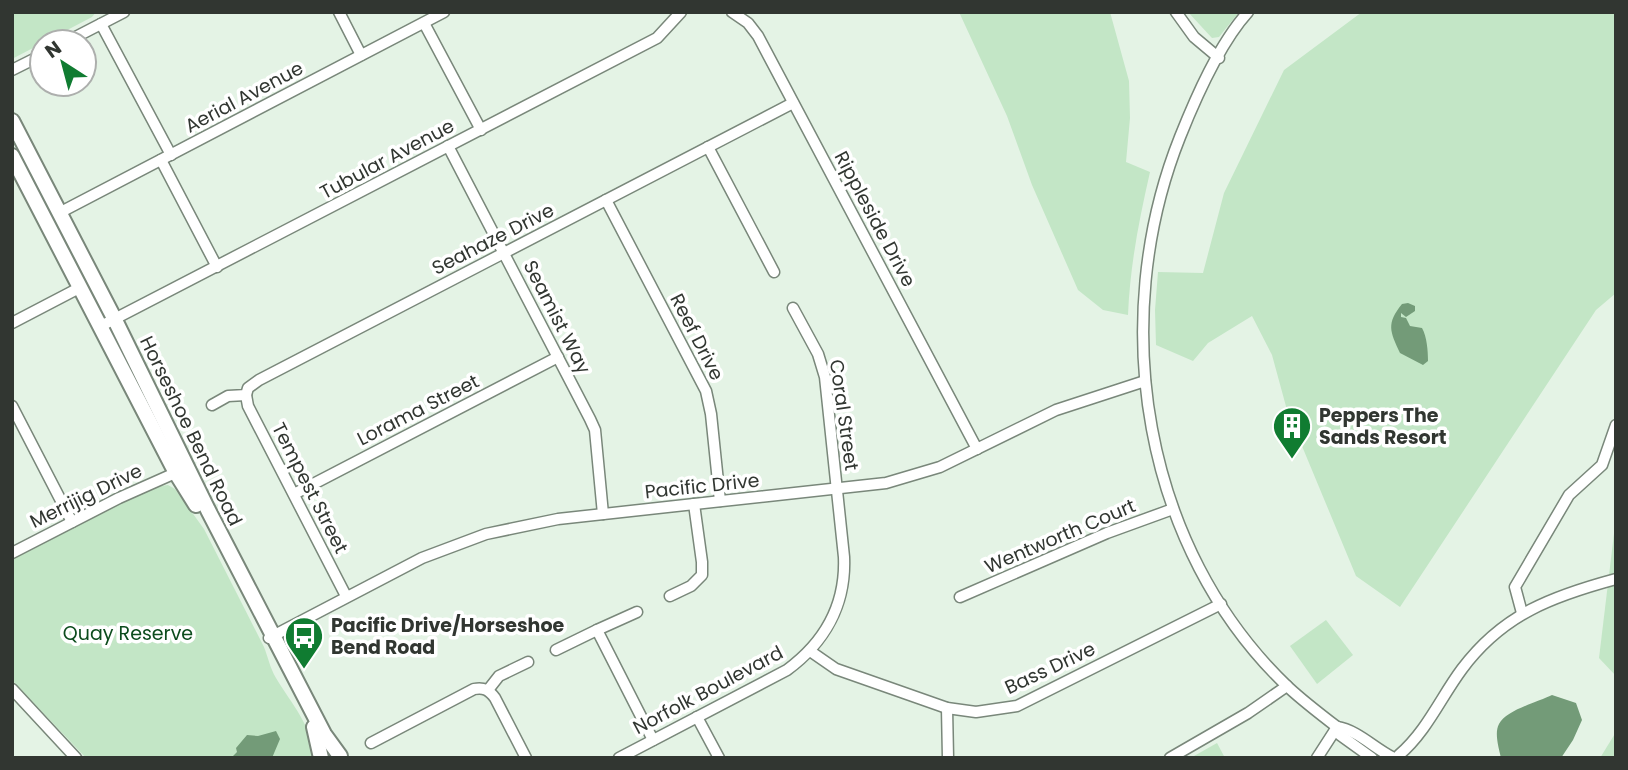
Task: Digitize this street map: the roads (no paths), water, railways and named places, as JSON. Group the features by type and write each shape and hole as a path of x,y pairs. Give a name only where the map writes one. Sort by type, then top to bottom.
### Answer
{"street":[{"path":"93,28 111,15 124,12"},
{"path":"339,12 361,55"},
{"name":"Aerial Avenue","path":"59,212 444,12"},
{"name":"Tubular Avenue","path":"101,327 657,38 681,12"},
{"name":"Rippleside Drive","path":"732,12 754,29 977,449"},
{"path":"1175,12 1194,37 1219,58"},
{"path":"1248,12 1219,58 1187,120 1160,200 1144,292 1145,381 1156,450 1173,509 1221,604 1258,654 1287,686 1337,726 1346,728 1379,751 1400,757 1419,734 1461,669 1497,630 1522,613 1551,599 1616,579"},
{"path":"424,23 481,130"},
{"path":"101,24 171,155"},
{"path":"12,70 28,62"},
{"name":"Seahaze Drive","path":"212,405 228,396 246,395 248,388 259,380 793,103"},
{"name":"Horseshoe Bend Road","path":"12,121 115,320 210,528 324,734 341,757"},
{"name":"Seamist Way","path":"448,146 585,407 594,430 603,514"},
{"path":"708,147 775,272"},
{"name":"Horseshoe Bend Road","path":"12,156 101,327 182,470"},
{"path":"161,160 218,267"},
{"name":"Reef Drive","path":"606,200 706,391 720,501"},
{"path":"12,323 81,287"},
{"name":"Coral Street","path":"793,308 822,364 837,490"},
{"name":"Lorama Street","path":"293,494 558,357"},
{"name":"Pacific Drive","path":"271,637 422,558 486,534 531,523 886,483 940,467 1056,410 1145,381"},
{"name":"Tempest Street","path":"246,395 248,406 346,596"},
{"path":"12,406 72,522"},
{"path":"1522,613 1515,587 1569,495 1602,465 1616,425"},
{"name":"Merrijig Drive","path":"12,552 182,470"},
{"name":"Norfolk Boulevard","path":"619,758 787,670 810,651 830,623 843,585 844,556 837,490"},
{"path":"670,596 691,586 702,575 694,504"},
{"name":"Wentworth Court","path":"960,597 1098,537 1173,509"},
{"name":"Bass Drive","path":"810,651 836,670 947,708 976,712 1017,705 1221,604"},
{"path":"556,650 637,612"},
{"path":"597,631 653,740"},
{"name":"Horseshoe Bend Road","path":"271,637 311,719 323,758"},
{"path":"488,690 499,676 528,662"},
{"path":"1170,758 1248,713 1287,686"},
{"path":"12,689 76,758"},
{"path":"370,743 474,689 488,690 495,698 526,758"},
{"path":"947,708 948,758"},
{"path":"697,717 719,758"},
{"path":"1317,758 1337,726"},
{"path":"1337,726 1340,735 1372,758"},
{"path":"323,758 332,755 341,757"}],"place":[{"name":"Peppers The Sands Resort","path":"1292,460"},
{"name":"Pacific Drive/Horseshoe Bend Road","path":"304,670"}],"park label":[{"name":"Quay Reserve","path":"128,633"}]}
